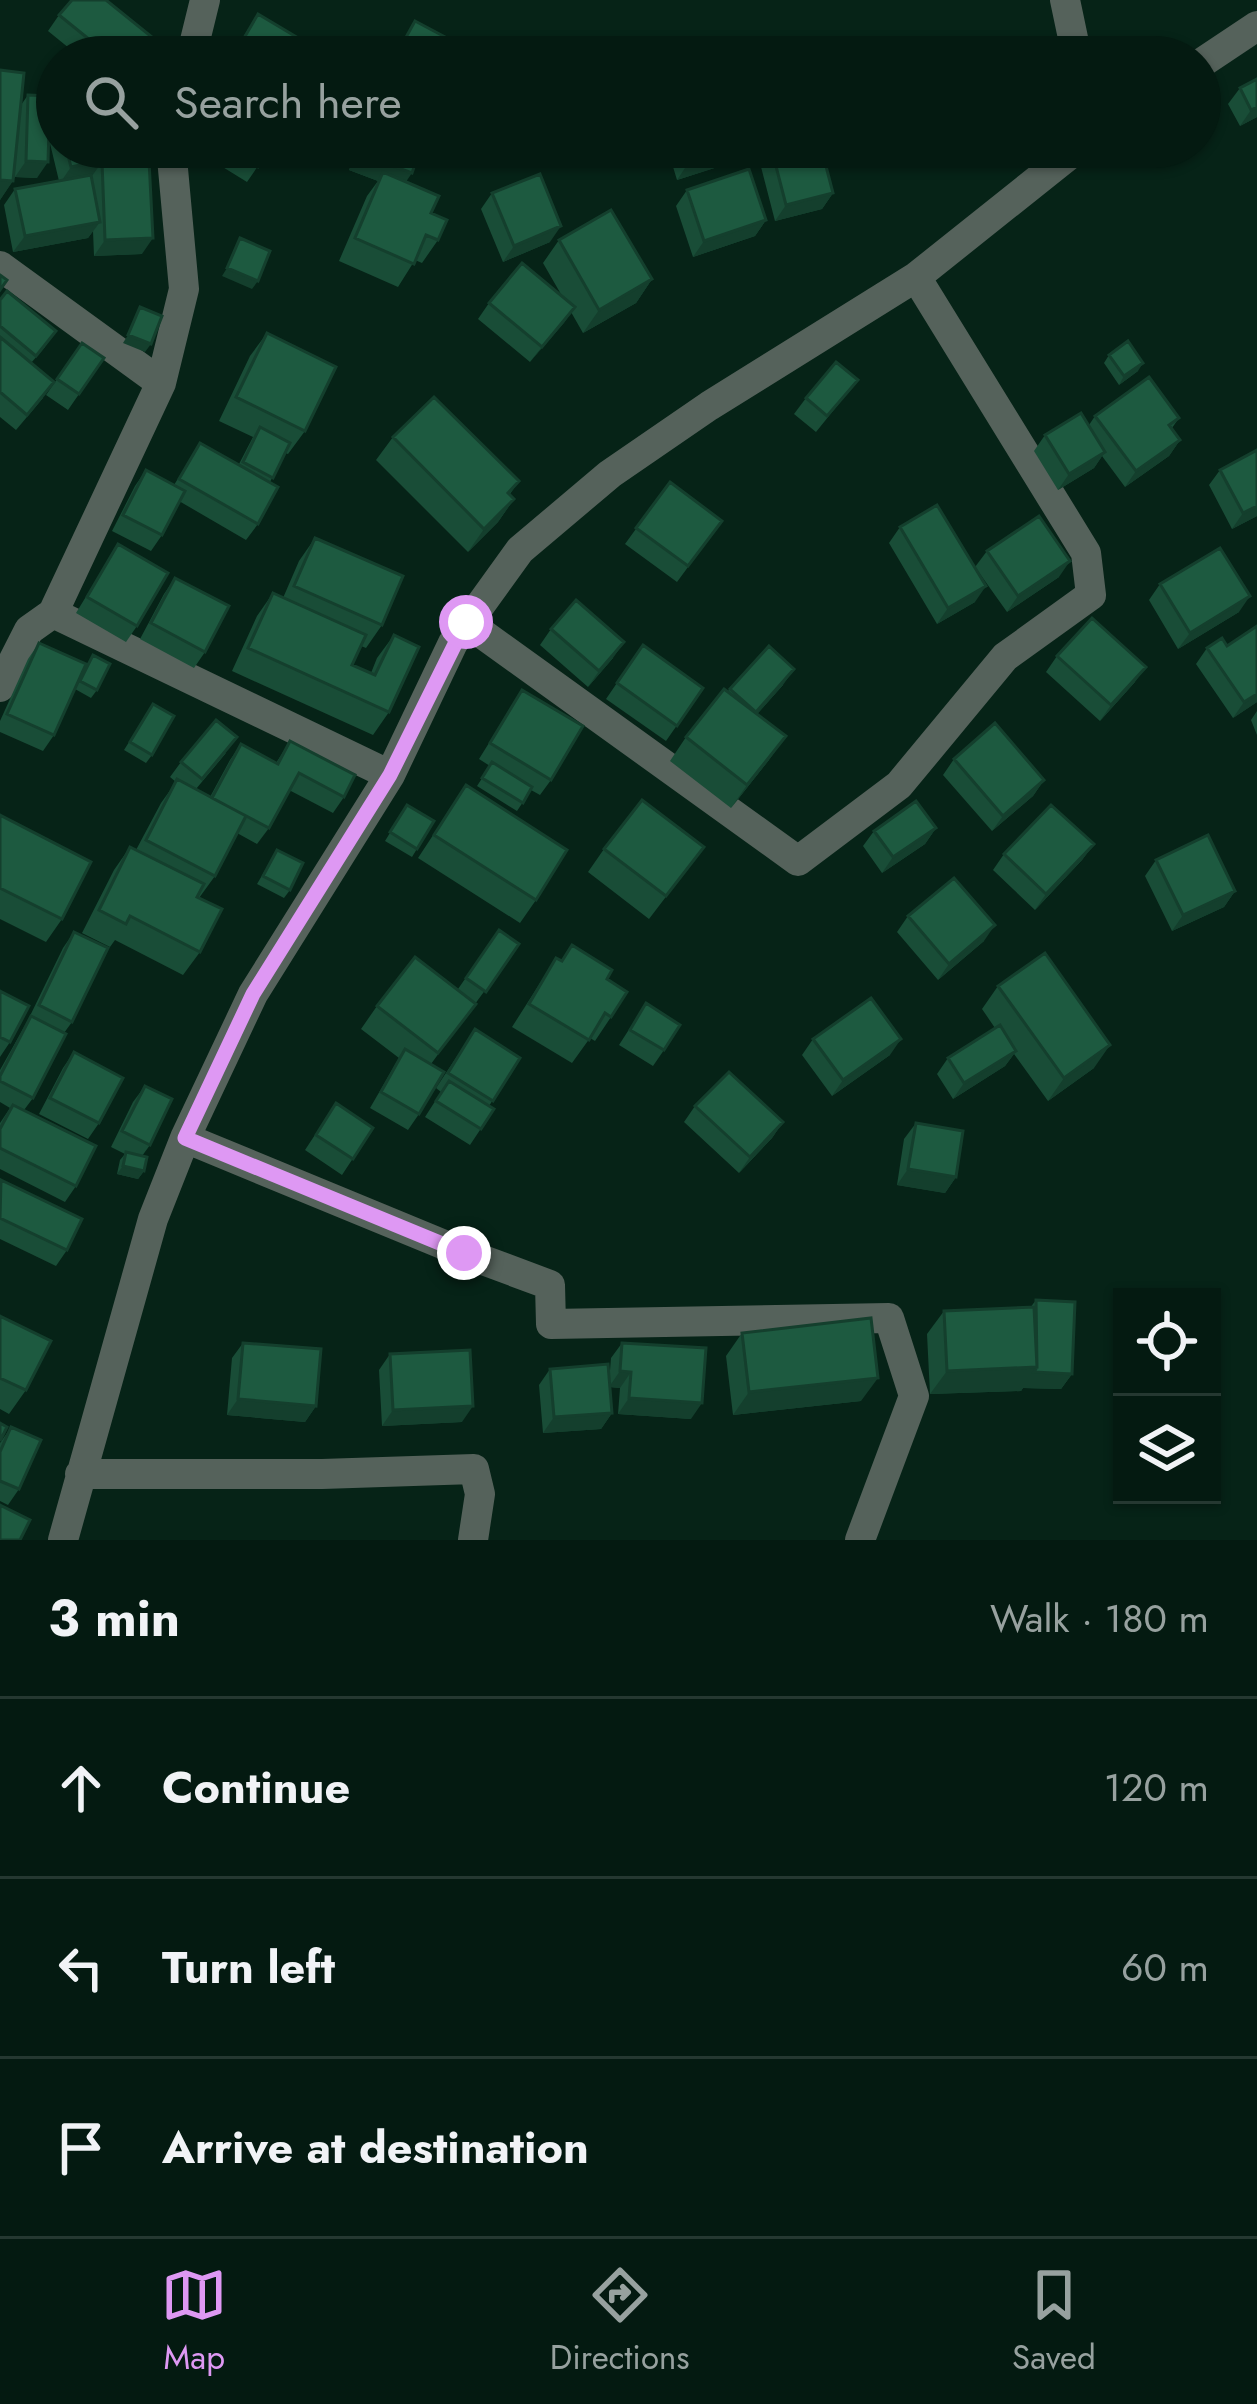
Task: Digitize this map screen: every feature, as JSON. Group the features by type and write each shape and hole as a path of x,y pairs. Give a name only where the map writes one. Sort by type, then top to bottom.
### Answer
{"street":[{"path":"196,36 205,0"},
{"path":"1065,0 1073,36"},
{"path":"1221,50 1257,26"},
{"path":"0,687 7,650 53,613 161,383 184,289 173,168"},
{"path":"63,1540 153,1219 185,1138 253,994 390,775 466,622 520,550 610,474 916,277 1053,168"},
{"path":"0,266 161,383"},
{"path":"466,622 798,861 898,785 1005,657 1091,595 1086,553 916,277"},
{"path":"53,613 390,775"},
{"path":"185,1138 550,1285 551,1324 889,1318 914,1396 860,1540"},
{"path":"80,1474 322,1474 474,1468 480,1494 473,1540"}],"building":[{"path":"72,0 106,0 151,36 85,36 59,15"},
{"path":"258,14 295,36 245,36"},
{"path":"415,21 443,36 407,36"},
{"path":"0,70 24,73 13,181 0,180"},
{"path":"1257,79 1257,107 1251,110 1240,88"},
{"path":"28,95 36,95 36,161 26,161"},
{"path":"102,168 149,168 153,238 105,240"},
{"path":"776,168 826,168 833,193 786,205"},
{"path":"749,169 766,220 704,241 687,190"},
{"path":"383,172 439,196 431,213 447,220 438,240 426,235 414,264 355,238"},
{"path":"540,174 561,226 514,246 492,193"},
{"path":"91,175 100,222 25,236 15,189"},
{"path":"611,210 652,279 599,310 559,240"},
{"path":"240,238 270,251 258,281 227,268"},
{"path":"522,263 575,307 542,347 489,303"},
{"path":"7,291 56,331 36,356 0,326 0,300"},
{"path":"140,307 162,316 151,344 128,335"},
{"path":"267,333 336,367 305,431 236,397"},
{"path":"0,337 54,382 27,415 0,392"},
{"path":"1128,341 1143,363 1124,376 1109,355"},
{"path":"82,343 104,358 79,394 57,379"},
{"path":"836,362 858,380 827,416 806,398"},
{"path":"1149,377 1179,418 1169,425 1180,440 1136,471 1095,416"},
{"path":"434,397 519,481 508,493 514,499 484,529 393,437"},
{"path":"1081,413 1105,452 1069,474 1045,435"},
{"path":"260,427 290,443 273,478 243,462"},
{"path":"200,443 278,487 258,524 179,479"},
{"path":"1257,450 1257,506 1243,513 1220,470"},
{"path":"146,470 185,491 162,535 123,515"},
{"path":"670,482 722,521 688,566 636,528"},
{"path":"937,505 986,586 948,608 900,527"},
{"path":"1039,516 1070,561 1018,596 987,551"},
{"path":"315,538 403,576 382,625 294,586"},
{"path":"118,544 168,573 137,626 87,597"},
{"path":"1220,548 1250,596 1190,633 1160,584"},
{"path":"175,578 229,606 205,652 151,623"},
{"path":"273,593 366,635 352,665 375,675 394,635 419,647 389,712 248,648"},
{"path":"576,600 624,642 599,671 551,629"},
{"path":"1092,618 1146,667 1111,705 1057,656"},
{"path":"1257,626 1257,694 1244,702 1207,648 1222,638 1227,646"},
{"path":"39,643 86,664 54,735 7,714"},
{"path":"643,645 703,688 677,726 617,683"},
{"path":"769,646 794,669 756,712 730,689"},
{"path":"93,655 110,664 97,690 80,681"},
{"path":"724,689 786,736 747,785 686,737"},
{"path":"522,690 583,726 551,780 490,743"},
{"path":"153,704 174,716 152,755 130,742"},
{"path":"216,720 237,737 202,779 181,762"},
{"path":"995,723 1044,780 1003,816 954,759"},
{"path":"290,741 355,775 344,797 299,773 269,828 212,798 241,744 278,764"},
{"path":"492,762 532,787 523,803 482,778"},
{"path":"177,779 246,816 215,876 146,840"},
{"path":"466,785 567,850 536,900 434,835"},
{"path":"642,800 704,847 666,896 604,849"},
{"path":"916,801 936,828 893,857 874,831"},
{"path":"407,805 434,821 417,849 390,832"},
{"path":"1051,805 1094,844 1046,894 1004,854"},
{"path":"0,815 91,862 62,919 0,888"},
{"path":"1208,835 1235,891 1183,915 1156,860"},
{"path":"130,847 204,884 197,897 222,909 200,952 130,916 126,924 99,910"},
{"path":"277,850 303,863 290,890 263,876"},
{"path":"954,878 995,925 949,964 908,916"},
{"path":"499,930 519,944 486,992 466,978"},
{"path":"74,932 108,948 72,1022 39,1005"},
{"path":"572,945 612,970 607,979 627,992 611,1017 605,1013 589,1040 529,1004 556,958 562,961"},
{"path":"1045,953 1110,1045 1064,1078 998,986"},
{"path":"415,957 476,1004 438,1053 377,1006"},
{"path":"0,991 29,1006 10,1042 0,1037"},
{"path":"871,998 901,1039 843,1080 813,1039"},
{"path":"646,1003 680,1025 664,1050 630,1030"},
{"path":"31,1016 66,1034 33,1098 0,1081"},
{"path":"1000,1025 1016,1051 964,1083 948,1058"},
{"path":"475,1029 520,1058 493,1101 448,1073"},
{"path":"405,1049 444,1072 419,1114 381,1092"},
{"path":"74,1052 123,1078 99,1123 50,1098"},
{"path":"729,1072 783,1122 750,1157 695,1106"},
{"path":"449,1081 494,1109 481,1129 436,1101"},
{"path":"145,1086 172,1099 150,1145 122,1131"},
{"path":"336,1103 373,1128 353,1159 316,1135"},
{"path":"13,1105 96,1146 76,1186 0,1148 0,1129"},
{"path":"916,1123 963,1131 956,1177 908,1169"},
{"path":"126,1152 147,1157 144,1171 123,1166"},
{"path":"1,1180 82,1219 67,1250 0,1218"},
{"path":"1036,1300 1075,1302 1072,1374 1034,1372"},
{"path":"1034,1307 1037,1367 947,1371 944,1311"},
{"path":"0,1316 51,1341 26,1390 0,1378"},
{"path":"871,1318 878,1378 749,1392 742,1333"},
{"path":"243,1343 321,1349 316,1406 238,1399"},
{"path":"622,1343 706,1348 702,1403 629,1398 631,1372 620,1371"},
{"path":"470,1350 473,1406 393,1410 390,1354"},
{"path":"608,1364 612,1413 554,1417 550,1369"},
{"path":"11,1427 41,1440 19,1489 0,1481 0,1452"},
{"path":"0,1505 30,1520 20,1540 0,1540"}],"route":[{"path":"464,1253 185,1138 253,994 390,775 466,622"}]}
